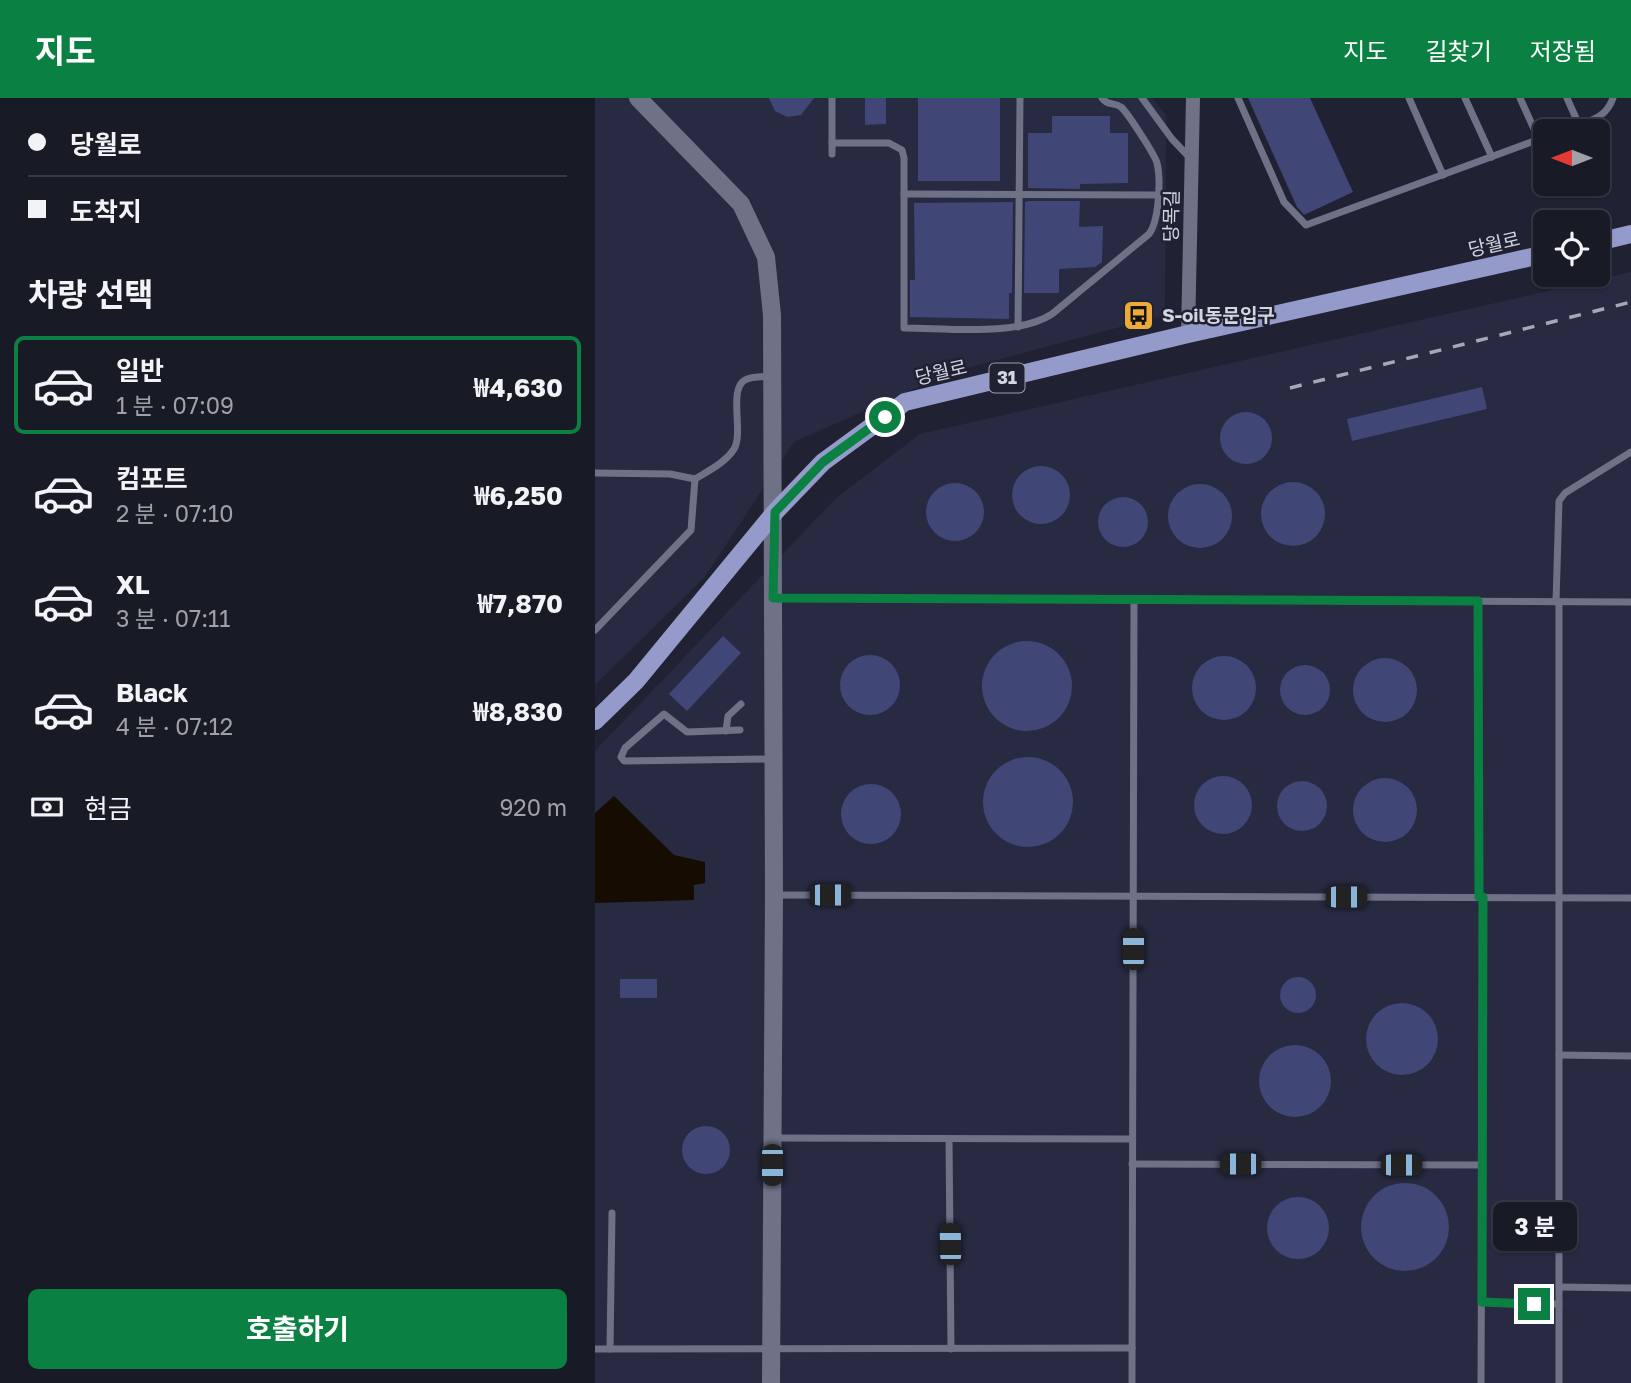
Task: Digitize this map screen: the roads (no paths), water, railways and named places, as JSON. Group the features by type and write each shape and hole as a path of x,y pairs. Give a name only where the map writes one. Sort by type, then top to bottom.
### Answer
{"main road":[{"path":"638,98 741,204 766,257 772,315 775,512 771,1383"},
{"path":"1610,239 1631,234"},
{"name":"당월로","path":"595,721 636,681 775,512 823,462 905,402 1188,334 1533,257"}],"street":[{"name":"당목길","path":"1188,334 1193,98"}],"lane":[{"path":"832,98 832,154"},
{"path":"1018,327 1020,98"},
{"path":"832,143 895,145 902,150 904,328 1018,327 1043,320 1052,314 1149,234 1157,222 1158,168 1154,155 1122,108 1105,103 1102,98"},
{"path":"1142,98 1172,139 1192,159"},
{"path":"1238,98 1284,202 1306,225 1533,142"},
{"path":"1409,98 1443,175"},
{"path":"1465,98 1492,157"},
{"path":"1520,98 1533,122"},
{"path":"1567,98 1576,119"},
{"path":"1597,119 1610,106 1613,98"},
{"path":"904,194 1157,195"},
{"path":"595,473 670,474 695,479 721,463 734,449 737,439 737,395 740,386 745,380 773,375"},
{"path":"1559,1383 1559,500 1565,493 1631,452"},
{"path":"595,630 691,530 695,479"},
{"path":"773,598 1631,602"},
{"path":"1132,1383 1134,600"},
{"path":"1478,601 1481,1383"},
{"path":"726,731 728,716 741,704"},
{"path":"740,730 687,732 664,714 625,748 621,757 624,761 774,759"},
{"path":"774,895 1631,898"},
{"path":"1559,1055 1631,1056"},
{"path":"773,1138 1132,1139"},
{"path":"949,1139 951,1349"},
{"path":"1132,1164 1482,1165"},
{"path":"610,1349 613,1213"},
{"path":"1559,1287 1631,1288"},
{"path":"1482,1302 1559,1304"},
{"path":"595,1349 1132,1348"}],"railway":[{"path":"1290,388 1631,302"}],"place":[{"name":"S-oil동문입구","path":"1139,315"}]}
